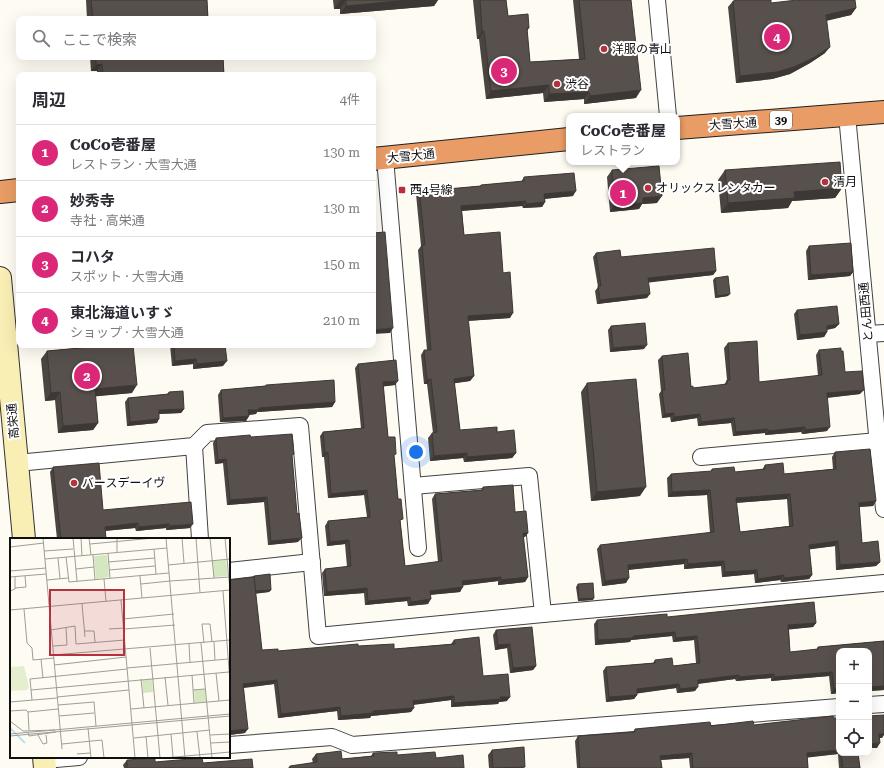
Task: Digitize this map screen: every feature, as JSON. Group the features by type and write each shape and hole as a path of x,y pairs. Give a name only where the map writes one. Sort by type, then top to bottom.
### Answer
{"highway":[{"name":"大雪大通","path":"680,128 884,112"},
{"name":"大雪大通","path":"379,159 566,139"},
{"path":"0,192 16,190"}],"street":[{"path":"657,0 668,113"},
{"name":"とん田西通","path":"847,116 876,334 878,441 882,461 884,509"},
{"path":"379,159 413,486 418,548"},
{"name":"高栄通","path":"0,278 24,538"},
{"path":"17,463 194,446 207,433 300,426 318,636 884,583"},
{"path":"701,457 878,441"},
{"path":"194,446 200,538"},
{"path":"413,486 529,476 543,614"},
{"path":"230,571 312,562"},
{"path":"872,705 884,704"},
{"path":"230,745 332,737 352,745 836,707"},
{"path":"44,762 72,758"}],"building":[{"path":"91,0 207,0 208,16 93,16"},
{"path":"346,0 409,0 346,6"},
{"path":"480,0 506,0 508,16 528,14 529,28 527,28 530,62 585,59 579,0 631,0 641,90 590,96 589,92 549,94 549,85 491,91 484,31 482,31"},
{"path":"771,0 771,3 797,0 855,0 856,8 826,15 830,47 815,57 794,67 777,72 740,76 733,1"},
{"path":"96,60 223,60 224,72 103,72 102,64 96,65"},
{"path":"840,162 842,188 794,192 795,198 728,203 725,170"},
{"path":"659,166 662,196 643,198 643,203 615,205 612,170"},
{"path":"574,173 576,191 544,194 545,202 526,204 526,201 461,206 464,235 500,232 503,273 510,272 513,313 468,316 474,376 454,379 460,430 497,427 497,432 514,430 516,453 467,457 467,453 434,456 432,433 437,432 431,379 427,380 424,350 431,350 422,245 425,245 419,189 436,187 436,190 481,186 524,181 524,177"},
{"path":"385,232 393,328 376,330 376,233"},
{"path":"851,243 853,272 811,275 809,246"},
{"path":"714,248 716,271 648,278 650,294 600,300 598,286 601,286 596,253 620,250 621,257"},
{"path":"728,276 730,294 717,296 715,278"},
{"path":"837,306 839,324 827,326 827,332 800,335 797,310"},
{"path":"645,323 647,345 613,348 611,326"},
{"path":"757,341 759,382 822,375 819,350 841,348 841,351 843,351 845,372 862,371 864,390 827,393 830,427 805,430 805,427 768,431 768,429 736,432 734,418 701,422 700,414 674,417 674,413 665,414 662,390 665,390 662,356 688,353 691,387 693,386 693,388 727,384 727,380 730,380 728,343"},
{"path":"81,348 133,348 137,385 95,389 98,423 63,426 60,392 51,393 47,351"},
{"path":"174,348 225,348 227,361 197,364 196,359 175,361"},
{"path":"396,360 398,381 383,382 388,437 395,437 396,454 394,455 398,499 401,499 403,519 400,520 405,566 442,561 435,494 483,490 483,487 513,485 515,512 526,511 528,533 523,533 528,577 501,580 501,577 462,581 463,587 430,591 431,599 411,602 410,597 368,601 367,588 327,592 325,569 351,566 349,540 330,542 328,521 370,517 367,490 331,494 328,452 325,453 323,432 364,428 358,364"},
{"path":"636,379 646,487 597,492 587,383"},
{"path":"334,380 335,402 259,408 259,410 248,410 249,416 223,418 221,390"},
{"path":"183,391 184,409 159,410 159,419 130,422 128,398 169,394 169,392"},
{"path":"292,434 294,454 292,455 297,514 299,513 302,538 271,541 267,497 230,500 226,459 218,460 216,438 250,435 251,437"},
{"path":"870,449 876,501 859,503 862,543 878,541 880,562 840,565 838,541 809,545 812,575 784,578 784,575 758,579 757,570 725,572 724,561 688,564 687,559 628,565 629,578 605,581 600,545 714,532 710,490 672,492 671,474 712,471 712,469 734,467 735,472 765,469 765,465 783,463 784,474 836,469 835,452","holes":["790,494 793,526 740,532 736,498"]},
{"path":"99,463 103,510 191,502 193,524 170,526 169,524 139,527 138,523 105,527 106,538 61,538 53,467"},
{"path":"270,574 271,590 255,591 254,576"},
{"path":"254,577 262,650 278,649 278,651 358,644 358,646 394,644 394,649 455,644 454,640 479,637 483,676 508,674 510,697 454,703 454,696 413,701 414,708 373,711 373,713 341,716 340,707 281,714 277,680 243,684 248,729 230,731 230,580"},
{"path":"593,583 594,598 579,599 578,584"},
{"path":"814,602 816,623 788,625 790,652 818,649 818,647 884,641 884,686 872,687 872,648 836,648 836,689 834,689 832,672 774,677 774,674 739,677 739,675 698,680 698,687 680,689 679,684 637,689 637,695 609,697 606,667 655,663 655,660 672,658 673,666 700,663 697,636 676,638 675,632 633,636 633,638 598,640 597,620 667,614 667,617"},
{"path":"532,627 536,666 513,668 510,644 498,645 496,630"},
{"path":"884,715 884,734 879,734 880,743 872,744 872,716"},
{"path":"833,716 836,718 836,750 807,753 808,768 693,768 692,753 660,756 662,768 580,768 578,736 635,732 635,729 710,722 711,726 753,721 754,725"},
{"path":"524,747 525,767 493,768 492,750"},
{"path":"341,751 342,759 374,756 373,753 397,752 397,755 435,752 436,758 463,755 464,768 290,768 290,766 317,762 316,754"},
{"path":"841,756 858,756 860,768 843,768"},
{"path":"155,758 155,762 202,758 203,763 252,759 253,768 127,768 127,760"}],"place":[{"name":"東北海道いすゞ","path":"777,37"},
{"name":"洋服の青山","path":"604,49"},
{"name":"コハタ","path":"504,71"},
{"name":"渋谷","path":"557,84"},
{"name":"清月","path":"825,182"},
{"name":"オリックスレンタカー","path":"648,188"},
{"name":"西4号線","path":"402,190"},
{"name":"CoCo壱番屋","path":"623,193"},
{"name":"妙秀寺","path":"87,376"},
{"name":"バースデーイヴ","path":"74,483"}]}
